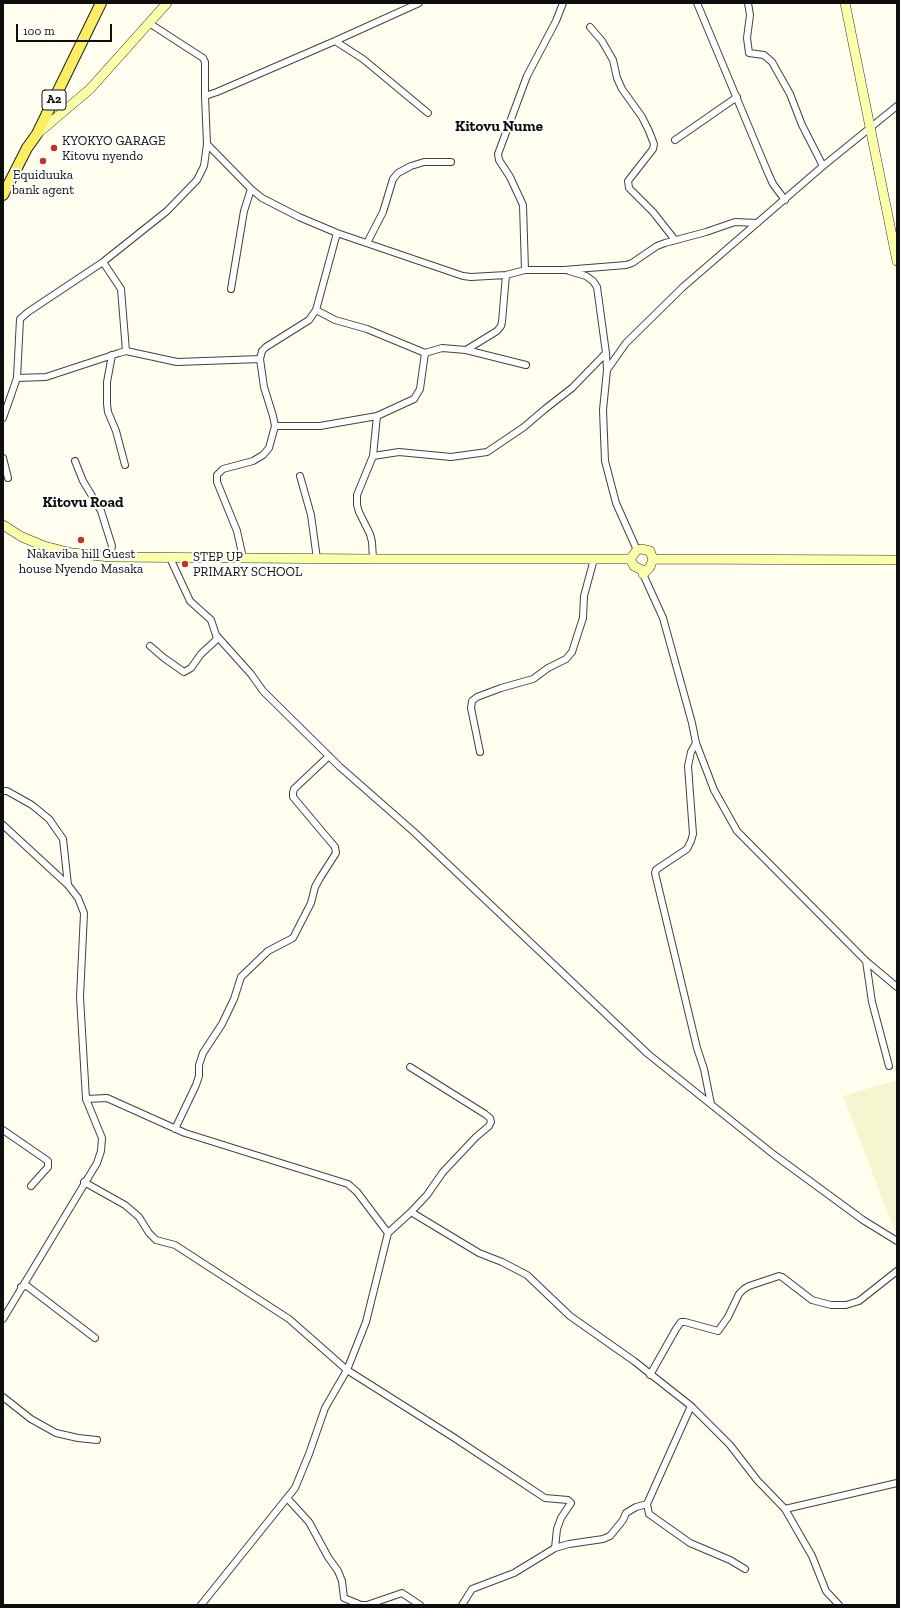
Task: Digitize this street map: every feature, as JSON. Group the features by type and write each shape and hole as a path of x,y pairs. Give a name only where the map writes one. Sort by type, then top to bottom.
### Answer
{"main road":[{"name":"A2","path":"3,195 27,148 38,134 101,3"}],"street":[{"path":"38,134 90,89 167,3"},
{"path":"205,96 335,41 419,3"},
{"path":"525,270 522,205 510,177 499,160 498,154 527,76 556,21 563,3"},
{"path":"697,3 771,178 785,200"},
{"path":"748,3 750,15 747,38 749,53 764,55 772,62 790,94 802,126 823,166"},
{"path":"845,3 897,261"},
{"path":"3,418 17,378 20,319 102,262 167,211 197,180 204,166 207,144 205,96 206,67 202,58 149,23"},
{"path":"590,27 602,41 613,60 617,78 622,89 642,117 650,132 654,144 653,149 628,181 629,188 652,212 675,240"},
{"path":"335,41 363,59 428,113"},
{"path":"675,140 737,97"},
{"path":"607,370 631,337 683,287 823,166 897,106"},
{"path":"207,144 251,189 262,198 299,217 337,233 463,276 506,275 525,270 564,270 626,265 638,260 657,246 675,240 706,232 735,222 757,223"},
{"path":"367,243 383,212 393,179 398,173 411,166 424,162 451,162"},
{"path":"230,289 244,211 251,189"},
{"path":"243,558 237,531 219,487 217,475 224,469 253,461 263,455 269,448 275,426 265,392 260,359 262,351 266,346 310,320 316,310 337,233"},
{"path":"102,262 121,289 126,351"},
{"path":"564,270 586,276 593,281 597,287 607,370 603,410 606,469 616,502 637,550"},
{"path":"466,350 497,331 501,326 506,275"},
{"path":"316,310 335,320 367,329 425,353 442,348 466,350 526,365"},
{"path":"17,378 46,377 126,351 177,362 260,359"},
{"path":"275,426 320,426 377,416 414,399 418,395 420,389 425,353"},
{"path":"373,456 399,452 451,457 487,452 524,427 544,409 572,388 606,353"},
{"path":"112,355 106,404 116,431 125,465"},
{"path":"373,559 370,534 357,505 357,495 373,456 377,416"},
{"path":"3,458 8,478"},
{"path":"75,461 83,481 101,511 112,546 110,557"},
{"path":"300,476 311,515 317,559"},
{"path":"3,525 22,537 44,546 72,553 110,557 317,559 630,559"},
{"path":"630,559 637,550 641,548 650,551 653,563 643,574"},
{"path":"170,558 190,601 211,620 216,636 251,674 263,691 361,787 414,832 648,1054 773,1154 863,1220 897,1241"},
{"path":"480,752 472,702 477,697 501,688 533,679 548,668 566,659 572,652 583,618 584,596 594,559"},
{"path":"630,559 634,566 642,570 663,618 696,744 714,790 737,831 866,961 897,987"},
{"path":"653,559 897,560"},
{"path":"150,646 184,672 191,668 201,654 215,641 216,636"},
{"path":"696,744 691,752 688,766 693,834 691,841 687,849 660,866 656,870 656,873 697,1048 704,1069 711,1104"},
{"path":"174,1129 196,1085 199,1076 199,1065 203,1053 222,1024 234,999 241,977 268,951 293,938 311,903 315,887 336,853 335,847 293,797 294,789 329,756"},
{"path":"3,791 7,791 32,804 49,819 63,839 68,885"},
{"path":"3,825 68,885 78,898 84,913 80,997 86,1099 102,1138 101,1150 97,1163 84,1182 3,1318"},
{"path":"866,961 872,1002 889,1066"},
{"path":"201,1605 295,1488 325,1408 347,1370 366,1322 388,1233 428,1195 443,1172 476,1137 489,1126 491,1122 490,1118 485,1114 410,1067"},
{"path":"86,1099 107,1098 174,1129 348,1184 357,1192 388,1233"},
{"path":"3,1130 48,1161 48,1166 31,1186"},
{"path":"84,1182 125,1204 139,1217 149,1234 156,1240 175,1245 288,1319 347,1370 453,1437 544,1498 568,1500 571,1503 557,1529 556,1548"},
{"path":"411,1212 478,1253 502,1262 527,1275 570,1316 634,1360 650,1375 691,1406 730,1445 757,1480 785,1509 812,1556 826,1591 839,1605"},
{"path":"650,1375 681,1322 718,1331 728,1317 739,1294 749,1286 779,1276 812,1300 831,1305 846,1305 859,1301 897,1271"},
{"path":"21,1287 27,1286 95,1338"},
{"path":"3,1397 31,1419 56,1433 78,1438 97,1440"},
{"path":"691,1406 647,1504 649,1514 690,1543 730,1560 745,1569"},
{"path":"785,1509 897,1483"},
{"path":"287,1498 309,1522 328,1557 338,1571 342,1581 344,1598 342,1605"},
{"path":"462,1605 472,1590 514,1572 556,1548 610,1536 623,1520 626,1513 636,1507 647,1504"},
{"path":"344,1598 360,1605 366,1605 402,1593 420,1605"}],"green space":[{"path":"897,1080 897,1233 894,1229 843,1096"}],"place":[{"name":"KYOKYO GARAGE Kitovu nyendo","path":"54,148"},
{"name":"Equiduuka bank agent","path":"43,161"},
{"name":"Nakaviba hill Guest house Nyendo Masaka","path":"81,540"},
{"name":"STEP UP PRIMARY SCHOOL","path":"185,564"}],"district":[{"name":"Kitovu Nume","path":"499,127"},
{"name":"Kitovu Road","path":"83,503"}]}
